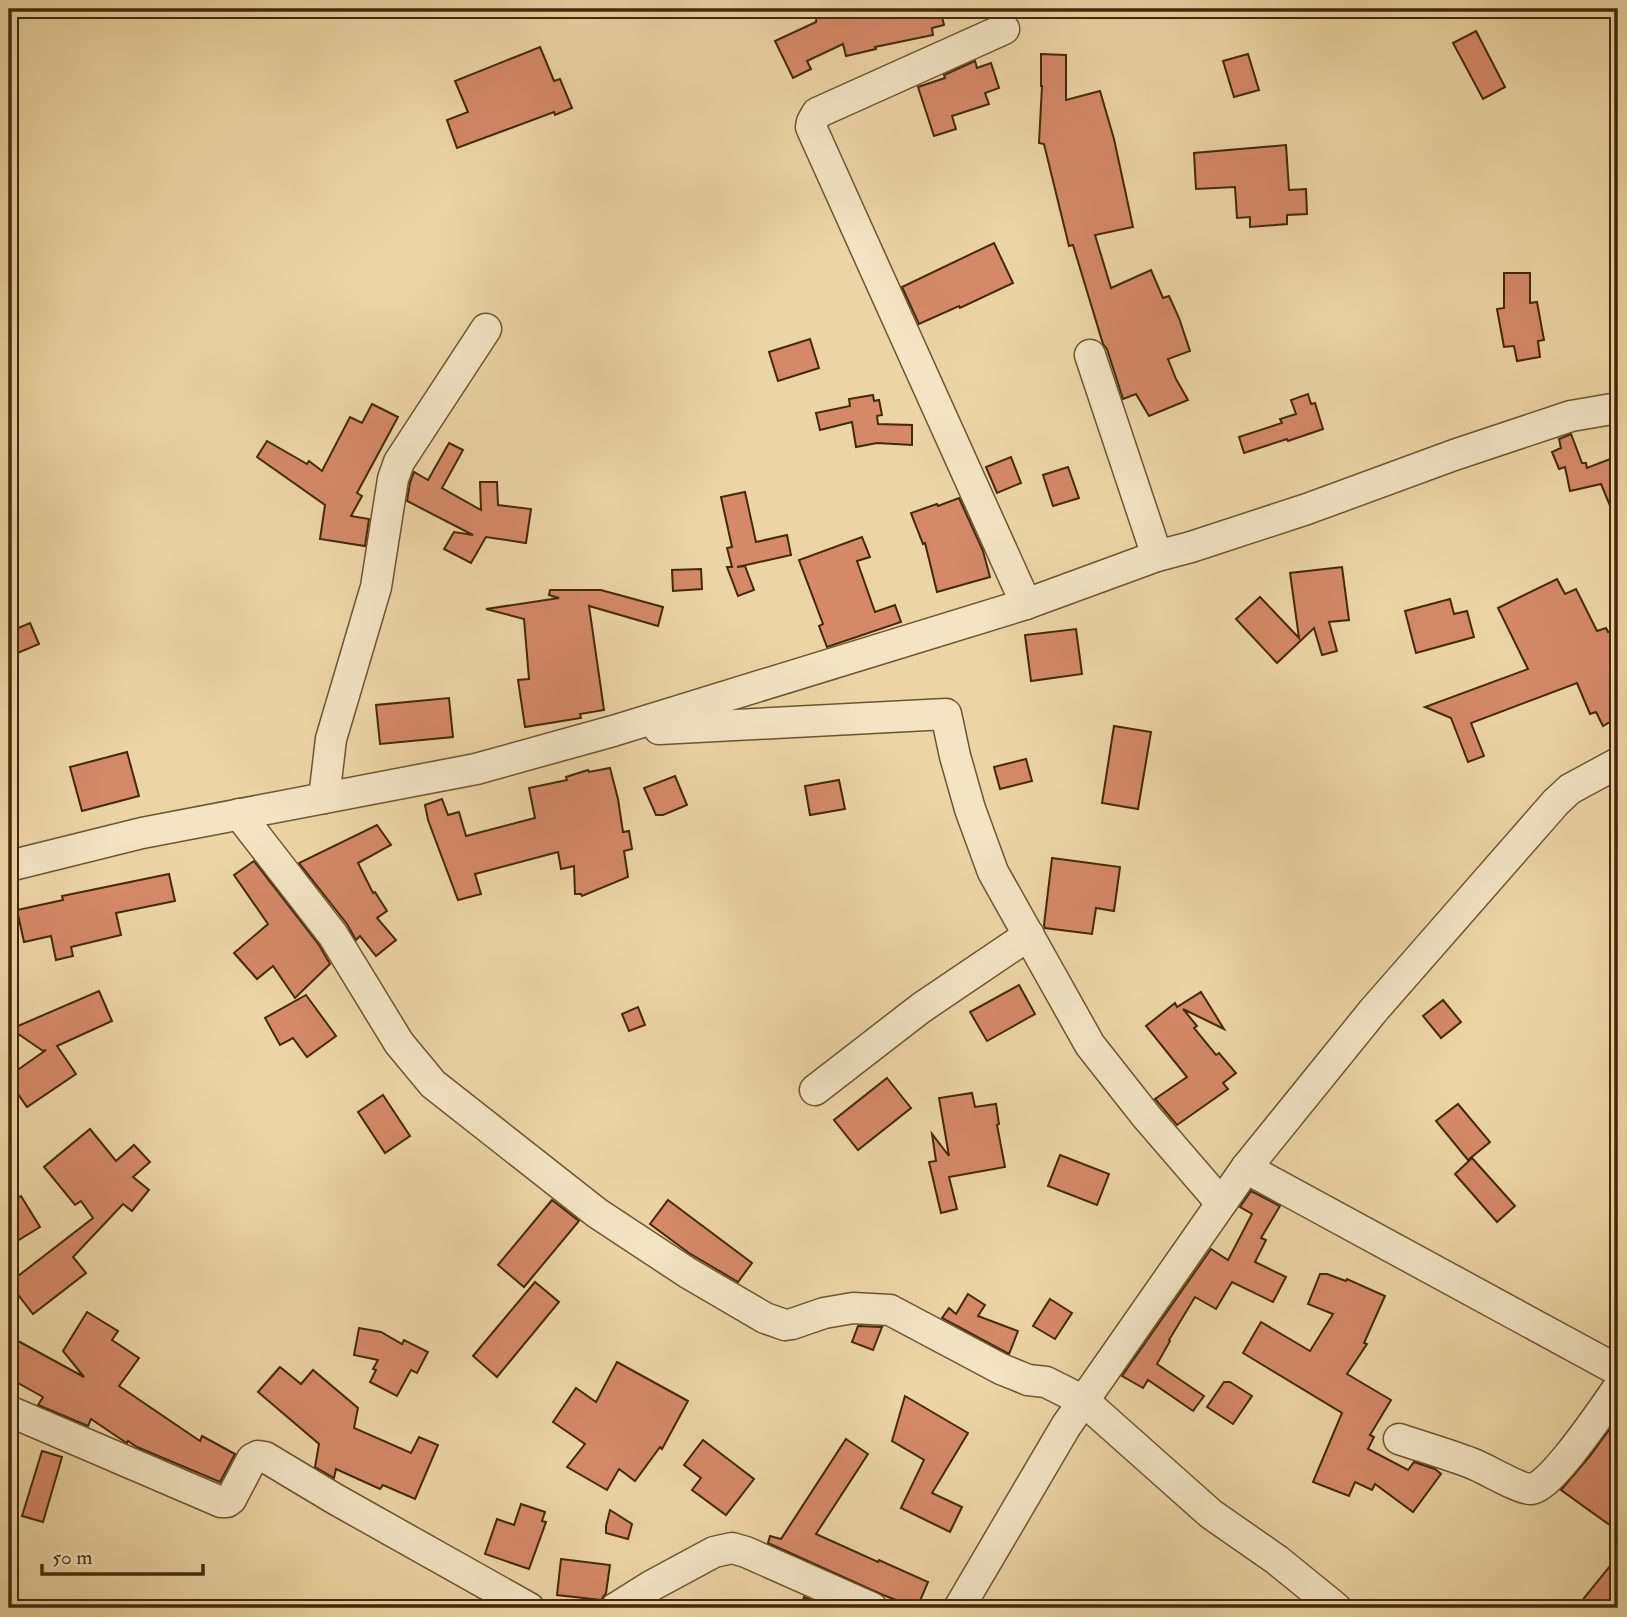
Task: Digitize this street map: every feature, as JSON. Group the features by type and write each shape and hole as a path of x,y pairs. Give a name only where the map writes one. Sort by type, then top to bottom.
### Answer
{"street":[{"path":"1004,29 817,113 811,127 1026,604"},
{"path":"324,798 331,739 376,587 393,478 399,462 486,329"},
{"path":"1090,355 1157,556"},
{"path":"9,866 142,833 476,769 614,731 1026,604 1157,556 1294,513 1571,416 1618,408"},
{"path":"614,731 946,714 966,796 993,872 1090,1045 1146,1116 1221,1203"},
{"path":"960,1608 1066,1426 1246,1168 1373,1011 1556,802 1570,789 1618,763"},
{"path":"239,814 333,936 399,1043 433,1084 597,1213 688,1273 765,1318 792,1324 824,1313 853,1308 890,1310 1001,1369 1028,1380 1046,1382 1084,1401 1210,1514 1278,1560 1336,1608"},
{"path":"815,1090 921,1009 1029,935"},
{"path":"1246,1168 1418,1263 1618,1368"},
{"path":"1399,1439 1473,1464 1531,1489 1539,1487 1555,1473 1618,1388"},
{"path":"9,1411 221,1502 231,1499 252,1459 265,1457 529,1608"},
{"path":"617,1608 715,1552 732,1548 872,1608"}],"building":[{"path":"817,9 940,9 944,25 932,28 933,35 846,56 843,44 807,61 811,69 793,78 775,41 816,22"},
{"path":"1476,31 1505,87 1483,99 1453,43"},
{"path":"540,47 554,81 560,79 572,108 555,115 554,112 457,148 447,120 468,112 455,81"},
{"path":"1041,54 1066,55 1066,100 1100,91 1114,139 1133,227 1095,235 1111,288 1151,270 1163,298 1169,296 1190,351 1168,359 1188,400 1149,416 1136,394 1123,399 1073,245 1069,246 1044,144 1039,143"},
{"path":"1248,54 1259,90 1234,97 1223,61"},
{"path":"975,61 977,68 991,63 999,88 985,93 989,104 952,116 956,129 934,136 918,87 945,78 944,75"},
{"path":"1286,145 1289,190 1306,189 1307,214 1287,215 1287,224 1250,227 1250,217 1237,218 1235,187 1196,189 1194,153"},
{"path":"994,243 1013,283 919,324 902,287"},
{"path":"1504,273 1530,273 1530,303 1537,302 1544,340 1538,341 1540,357 1517,361 1514,346 1504,347 1497,309 1504,308"},
{"path":"810,339 819,368 778,381 769,352"},
{"path":"1308,394 1311,404 1315,403 1323,429 1244,453 1239,437 1282,423 1280,419 1296,414 1291,400"},
{"path":"873,395 874,401 879,400 882,415 877,416 878,424 912,425 912,445 877,443 856,447 852,422 820,430 816,413 850,406 849,399"},
{"path":"372,404 398,417 357,493 362,496 351,516 369,519 365,546 320,539 325,505 257,457 267,441 307,464 309,461 322,471 350,417 362,423"},
{"path":"1571,434 1582,463 1586,463 1587,468 1618,456 1618,525 1601,484 1570,491 1565,467 1559,469 1552,452 1561,448 1559,439"},
{"path":"449,443 463,450 442,488 481,510 480,482 497,482 498,505 531,509 526,543 486,537 471,563 444,549 454,532 473,535 407,501 414,472 428,480"},
{"path":"1011,457 1021,483 997,493 986,467"},
{"path":"1068,467 1079,498 1053,506 1043,475"},
{"path":"745,492 756,542 787,535 791,555 737,567 745,566 754,590 738,596 727,567 732,567 727,548 732,547 721,497"},
{"path":"959,498 983,551 990,577 937,592 925,543 923,544 911,513"},
{"path":"862,537 870,557 857,561 875,612 895,605 901,622 827,647 819,626 823,624 799,560"},
{"path":"1342,567 1349,620 1329,622 1337,651 1322,655 1314,628 1277,663 1236,619 1260,597 1299,638 1290,573"},
{"path":"701,569 702,589 673,591 672,570"},
{"path":"1557,579 1565,594 1576,589 1597,631 1606,628 1608,632 1618,628 1618,717 1603,726 1596,712 1590,714 1577,683 1471,723 1484,756 1468,762 1451,718 1425,707 1528,669 1498,608"},
{"path":"550,590 601,590 663,607 658,626 589,606 604,710 580,714 581,718 525,727 518,680 529,679 524,619 486,609 559,598 549,595"},
{"path":"1450,599 1454,614 1467,611 1474,637 1416,653 1405,611"},
{"path":"30,623 39,644 13,655 9,632"},
{"path":"1076,629 1082,674 1031,681 1025,635"},
{"path":"449,698 453,737 380,744 376,705"},
{"path":"1114,726 1151,732 1138,809 1102,803"},
{"path":"127,752 139,796 82,811 70,767"},
{"path":"1026,759 1032,781 1000,789 994,767"},
{"path":"610,768 623,832 629,831 632,849 624,851 628,877 582,896 575,894 574,866 561,869 558,852 475,874 481,894 458,900 425,805 442,799 448,815 459,812 466,836 535,818 529,788 567,780 566,777 588,770"},
{"path":"675,776 687,805 663,815 656,815 644,788"},
{"path":"839,780 845,809 810,815 805,786"},
{"path":"377,825 391,845 358,863 373,893 375,892 387,911 377,918 396,940 376,956 360,936 356,940 347,924 299,863"},
{"path":"1052,858 1120,867 1114,911 1096,908 1092,934 1045,928"},
{"path":"254,861 319,945 330,964 295,998 273,966 257,979 234,953 268,924 234,875"},
{"path":"169,874 175,901 116,913 121,935 71,947 73,956 56,960 51,936 24,942 17,910 63,900 62,896"},
{"path":"1019,985 1035,1014 987,1041 970,1012"},
{"path":"99,991 112,1021 57,1046 76,1074 27,1107 9,1081 9,1076 46,1050 43,1051 11,1029"},
{"path":"1201,992 1224,1029 1183,1009 1197,1026 1194,1028 1216,1055 1219,1053 1236,1073 1223,1083 1228,1089 1177,1125 1155,1099 1187,1077 1146,1026 1175,1003 1177,1007"},
{"path":"306,995 336,1036 307,1057 293,1038 280,1045 265,1018"},
{"path":"1443,1000 1461,1022 1441,1038 1423,1016"},
{"path":"638,1007 645,1025 629,1031 622,1014"},
{"path":"887,1078 911,1108 858,1150 834,1120"},
{"path":"972,1093 975,1107 996,1104 1005,1167 949,1177 957,1209 941,1213 929,1162 936,1161 932,1134 949,1156 939,1098"},
{"path":"383,1095 410,1136 385,1153 358,1112"},
{"path":"1458,1104 1490,1142 1468,1160 1436,1121"},
{"path":"90,1129 116,1161 134,1145 150,1162 133,1177 149,1190 132,1211 123,1204 73,1257 86,1273 33,1314 9,1283 93,1218 81,1201 75,1205 44,1167"},
{"path":"1060,1155 1109,1174 1097,1205 1048,1186"},
{"path":"1472,1158 1515,1206 1497,1222 1455,1174"},
{"path":"1251,1191 1280,1206 1261,1238 1266,1240 1255,1262 1286,1277 1273,1302 1232,1282 1216,1309 1195,1297 1157,1364 1204,1396 1193,1411 1148,1380 1143,1388 1122,1376 1211,1249 1228,1260 1252,1214 1240,1207"},
{"path":"21,1196 40,1227 9,1246 9,1203"},
{"path":"552,1200 579,1221 524,1287 498,1265"},
{"path":"668,1200 752,1263 738,1282 689,1253 650,1224"},
{"path":"1320,1274 1346,1281 1347,1279 1385,1296 1364,1343 1367,1344 1347,1374 1391,1400 1370,1435 1374,1437 1368,1449 1408,1470 1414,1462 1435,1469 1441,1474 1413,1512 1375,1484 1372,1490 1355,1482 1349,1496 1313,1482 1342,1413 1243,1353 1261,1322 1310,1351 1333,1314 1308,1304"},
{"path":"535,1282 559,1302 497,1377 473,1356"},
{"path":"968,1294 985,1305 978,1316 1018,1331 1009,1354 942,1318 949,1308 956,1314"},
{"path":"1050,1299 1072,1313 1055,1339 1033,1326"},
{"path":"87,1312 118,1331 112,1340 139,1358 119,1386 200,1441 202,1436 235,1454 220,1482 128,1441 127,1443 91,1419 88,1426 38,1405 43,1397 9,1378 9,1336 84,1377 63,1351"},
{"path":"858,1326 882,1327 873,1350 852,1342"},
{"path":"359,1328 381,1332 402,1344 404,1340 428,1352 417,1373 411,1370 397,1396 370,1382 378,1360 354,1355"},
{"path":"617,1362 688,1401 662,1449 660,1447 635,1481 619,1469 607,1490 567,1467 585,1444 553,1422 576,1388 596,1402"},
{"path":"280,1367 301,1384 313,1370 358,1408 354,1428 411,1453 419,1437 438,1445 415,1499 383,1485 380,1489 336,1469 334,1478 315,1467 319,1444 258,1392"},
{"path":"1224,1382 1230,1382 1252,1396 1233,1424 1207,1407"},
{"path":"905,1396 968,1433 932,1493 962,1507 950,1532 901,1508 924,1460 892,1441"},
{"path":"1618,1418 1618,1531 1561,1490"},
{"path":"846,1439 868,1454 816,1534 928,1582 917,1608 768,1543 770,1536 781,1539"},
{"path":"703,1440 754,1479 726,1515 692,1490 701,1478 684,1465"},
{"path":"42,1451 62,1457 43,1522 22,1516"},
{"path":"521,1504 545,1512 542,1521 546,1522 529,1569 485,1554 497,1519 514,1525"},
{"path":"610,1510 632,1524 628,1539 606,1533"},
{"path":"1618,1556 1618,1608 1576,1608"},
{"path":"561,1559 610,1565 606,1593 601,1600 557,1595"},
{"path":"804,1597 829,1608 800,1608"}]}
